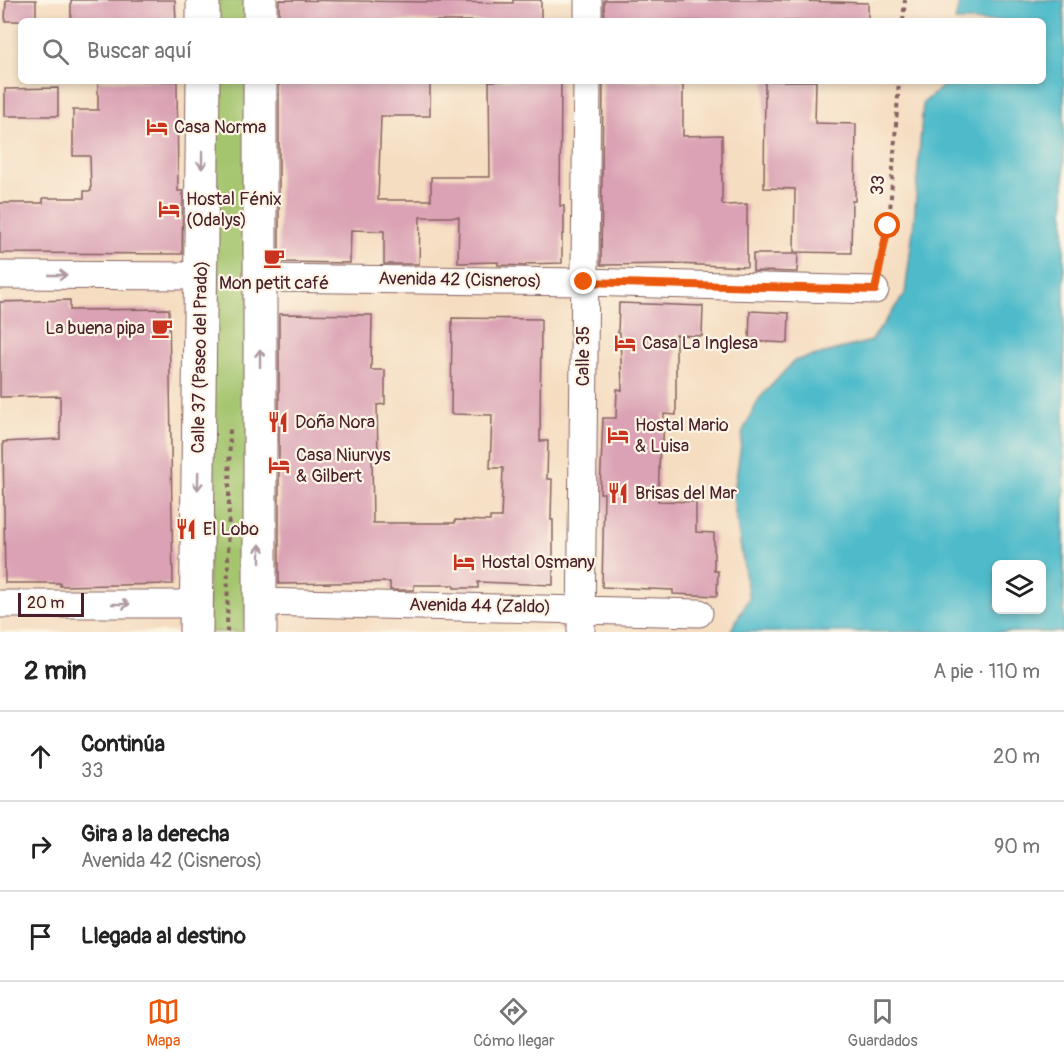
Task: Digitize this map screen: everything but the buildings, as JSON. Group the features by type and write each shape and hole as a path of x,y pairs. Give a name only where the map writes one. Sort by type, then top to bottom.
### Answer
{"main road":[{"path":"203,0 203,18"},
{"path":"260,0 260,18"},
{"name":"Calle 37 (Paseo del Prado)","path":"196,618 203,84"},
{"path":"260,84 260,617"}],"street":[{"path":"588,0 588,18"},
{"name":"Calle 35","path":"581,620 587,84"},
{"path":"0,275 201,276"},
{"name":"Avenida 42 (Cisneros)","path":"260,278 584,282 875,290"},
{"path":"0,604 196,618"},
{"name":"Avenida 44 (Zaldo)","path":"260,617 581,620 699,612"}],"path":[{"path":"903,18 905,0"},
{"name":"33","path":"875,290 888,226 899,84"},
{"path":"196,618 260,617"}],"green space":[{"path":"213,0 250,0 250,18 213,18"},
{"path":"212,84 250,84 248,632 208,632"}],"water":[{"path":"960,0 1064,0 1064,632 730,632 749,598 733,499 743,431 759,399 794,361 871,341 905,294 914,222 923,103 945,84 1046,84 1046,18 956,18"}],"place":[{"name":"Casa Norma","path":"157,127"},
{"name":"Hostal Fénix (Odalys)","path":"169,209"},
{"name":"Mon petit café","path":"274,258"},
{"name":"La buena pipa","path":"162,328"},
{"name":"Casa La Inglesa","path":"625,343"},
{"name":"Doña Nora","path":"278,422"},
{"name":"Hostal Mario & Luisa","path":"618,435"},
{"name":"Casa Niurvys & Gilbert","path":"279,465"},
{"name":"Brisas del Mar","path":"618,493"},
{"name":"El Lobo","path":"186,529"},
{"name":"Hostal Osmany","path":"464,562"}],"route":[{"path":"584,282 875,290 888,226"}]}
